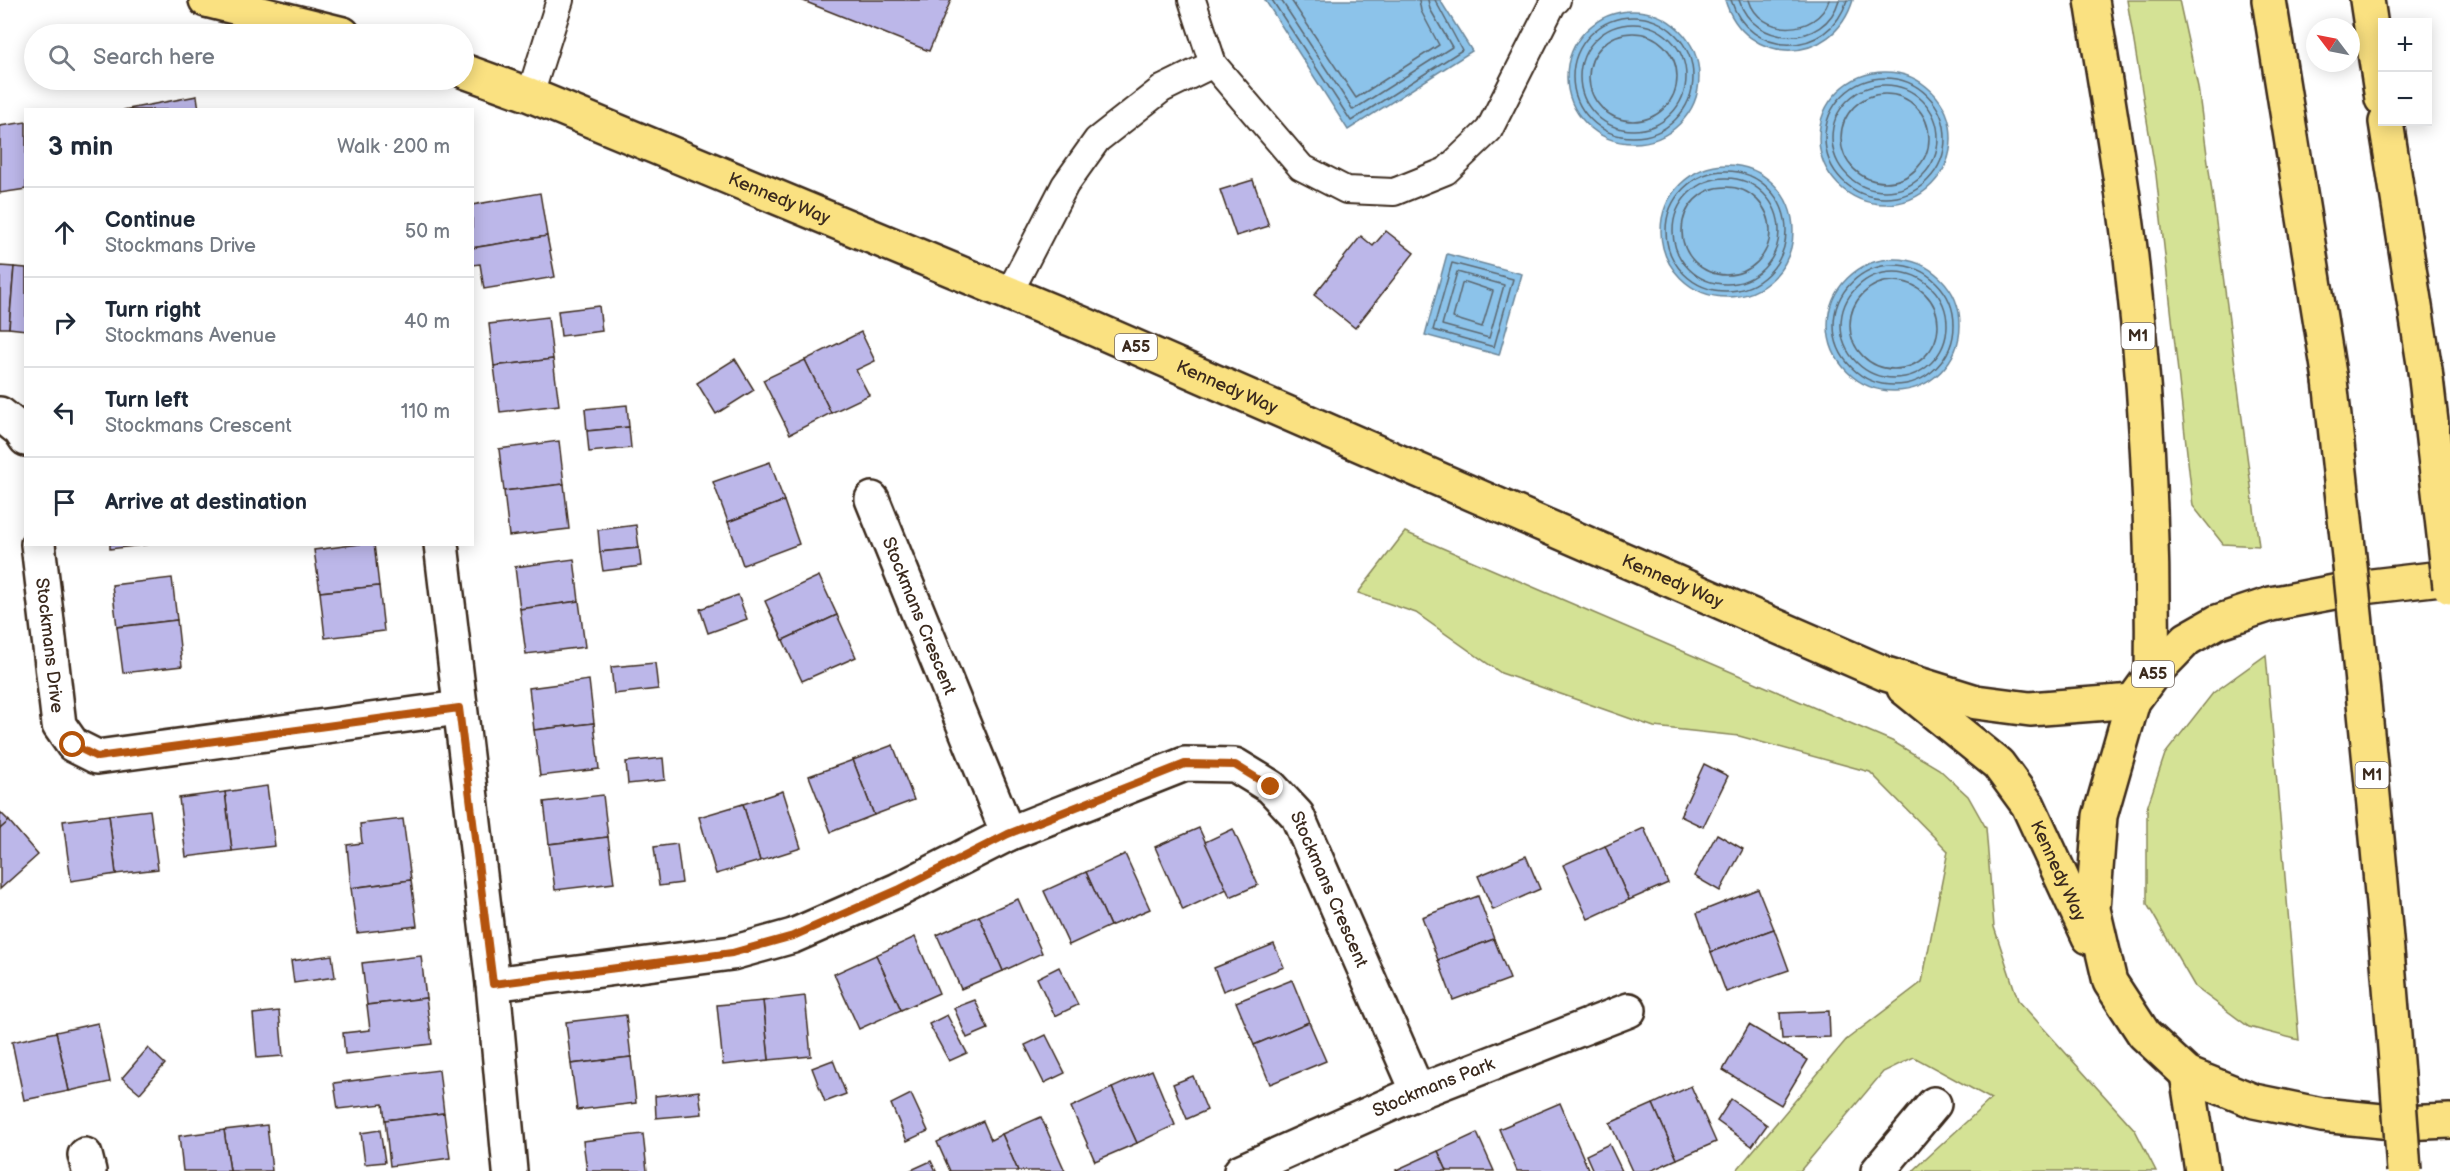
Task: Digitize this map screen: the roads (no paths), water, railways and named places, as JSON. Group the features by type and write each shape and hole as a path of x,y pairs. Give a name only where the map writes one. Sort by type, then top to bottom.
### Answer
{"highway":[{"path":"206,0 303,24"},
{"name":"M1","path":"2092,0 2131,256 2151,484 2154,559 2152,675"},
{"name":"M1","path":"2269,0 2330,380 2370,744 2392,989 2404,1171"},
{"path":"2367,0 2378,73"},
{"name":"Kennedy Way","path":"474,75 530,95 1009,293 1345,437 1886,674 1976,702 2030,709 2133,701"},
{"path":"2387,126 2425,370 2450,587"},
{"name":"A55","path":"2450,577 2355,588 2271,604 2217,622 2187,639 2152,675 2133,701 2100,816 2093,909 2110,982 2144,1034 2187,1074 2254,1101 2322,1115 2402,1123 2450,1121"},
{"name":"Kennedy Way","path":"1886,674 1998,764 2028,805 2110,982"},
{"path":"2187,1074 2202,1171"}],"street":[{"path":"0,414 20,430 24,437"},
{"name":"Stockmans Crescent","path":"872,499 1008,834"},
{"name":"Stockmans Drive","path":"38,546 59,725 73,745 97,757 459,708"},
{"path":"441,546 493,984 510,1171"},
{"name":"Stockmans Crescent","path":"493,984 732,953 793,936 898,890 1008,834 1185,764 1235,765 1271,787 1297,815 1418,1092"},
{"name":"Stockmans Park","path":"1241,1171 1418,1092 1629,1010"},
{"path":"1878,1171 1934,1104"}],"lane":[{"path":"530,95 561,0"},
{"path":"1192,0 1213,64 1301,167 1346,190 1394,192 1446,171 1489,130 1557,0"},
{"path":"1009,293 1065,185 1096,141 1162,89 1213,64"}],"water":[{"path":"1265,0 1440,0 1472,51 1348,130"},
{"path":"1725,0 1853,0 1843,22 1827,38 1809,47 1789,50 1769,47 1751,38 1735,22"},
{"path":"1633,11 1658,16 1680,30 1694,52 1699,77 1694,102 1680,124 1658,138 1633,143 1608,138 1586,124 1572,102 1567,77 1572,52 1586,30 1608,16"},
{"path":"1885,72 1910,77 1932,91 1946,113 1951,138 1946,163 1932,185 1910,199 1885,204 1860,199 1838,185 1824,163 1819,138 1824,113 1838,91 1860,77"},
{"path":"1727,165 1752,170 1774,184 1788,206 1793,231 1788,256 1774,278 1752,292 1727,297 1702,292 1680,278 1666,256 1661,231 1666,206 1680,184 1702,170"},
{"path":"1447,254 1522,274 1499,355 1425,335"},
{"path":"1894,259 1919,264 1941,278 1955,300 1960,325 1955,350 1941,372 1919,386 1894,391 1869,386 1847,372 1833,350 1828,325 1833,300 1847,278 1869,264"}]}
